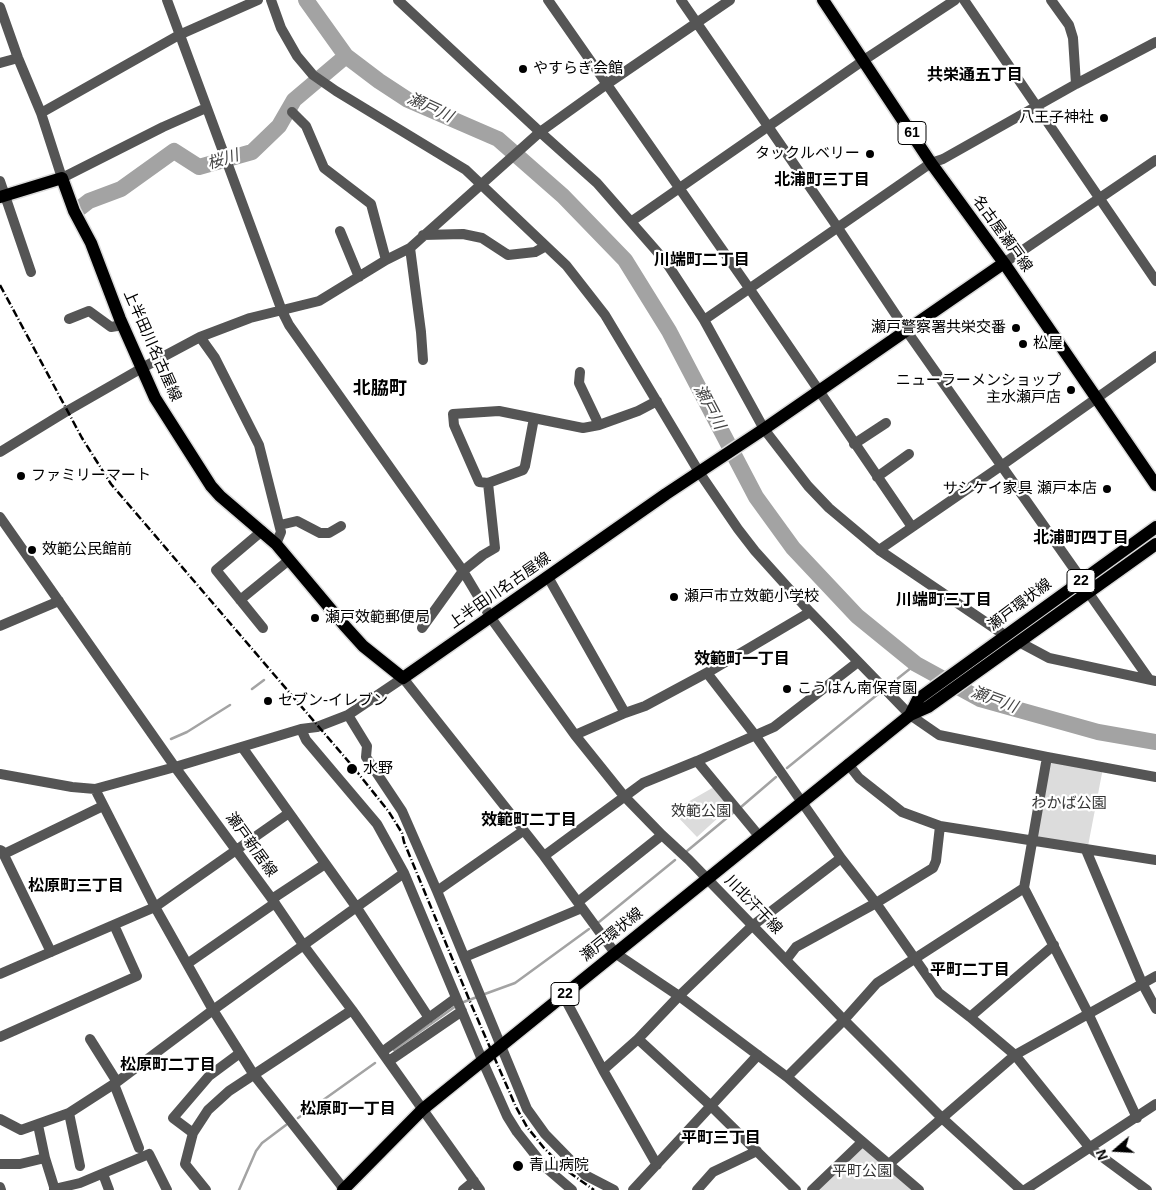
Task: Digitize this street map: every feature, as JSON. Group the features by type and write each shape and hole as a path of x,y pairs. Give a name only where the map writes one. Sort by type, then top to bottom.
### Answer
{"main road":[{"name":"名古屋瀬戸線","path":"823,0 931,162 1004,263 1156,485"},
{"path":"2,197 62,178"},
{"name":"上半田川名古屋線","path":"62,178 74,211 91,244 123,325 155,398 211,486 276,544 363,646 403,678 1004,263"},
{"name":"瀬戸環状線","path":"910,715 918,699 1156,527"},
{"name":"瀬戸環状線","path":"343,1190 423,1109 848,764 910,715 928,707 1156,544"}],"street":[{"name":"川北汗干線","path":"167,0 282,311 289,325 463,571 491,618 575,735 624,796 844,1020 942,1118 1023,1190"},
{"path":"41,113 180,35 258,0"},
{"path":"271,0 281,28 296,56 313,75 466,170 566,265 605,315 699,472 755,551 810,612 910,715 939,734 1047,757 1156,777"},
{"path":"398,0 537,135 597,184 632,221 666,262 704,320 764,429 808,486 828,508 879,550 1006,636"},
{"path":"548,0 749,288 818,392 912,527"},
{"path":"681,0 906,330 1082,580 1088,592 1152,680"},
{"path":"0,452 142,368 200,337 250,318 318,301 386,260 410,248 493,172 537,135 607,84 730,0"},
{"path":"632,221 864,60 955,0"},
{"path":"964,0 1156,281"},
{"path":"1051,0 1068,25 1073,38 1076,84"},
{"path":"0,7 18,58 41,113 62,178 163,127 206,108"},
{"path":"704,320 931,162 943,159 1076,84 1156,42"},
{"path":"0,63 18,58"},
{"path":"292,112 306,126 324,168 371,204 386,260"},
{"path":"1004,263 1156,160"},
{"path":"0,181 2,197 31,272"},
{"path":"340,230 359,277"},
{"path":"423,235 463,234 482,238 508,255 535,252 546,246"},
{"path":"410,248 421,332 422,360"},
{"path":"69,319 89,310 111,328 123,325"},
{"path":"200,337 215,358 259,446 280,525 281,532 276,544"},
{"path":"879,550 1002,466 1096,397 1156,356"},
{"path":"580,372 579,384 599,425"},
{"path":"534,418 523,470 488,483 479,482 454,425 454,414 499,411 534,418 583,428 599,425 638,411 657,401"},
{"path":"854,444 886,423"},
{"path":"878,477 909,454"},
{"path":"422,628 463,571 495,548 488,483"},
{"name":"瀬戸新居線","path":"0,517 175,767 274,901 304,946 389,1061 477,1186"},
{"path":"280,525 296,521 320,534 329,533 341,526"},
{"path":"262,531 216,570 263,628"},
{"path":"240,600 289,560"},
{"path":"548,577 625,713"},
{"path":"0,626 59,601"},
{"path":"575,735 645,706 706,673 810,612"},
{"path":"1018,642 1049,658 1152,680"},
{"path":"544,856 643,782 697,761 774,727 858,662"},
{"path":"706,673 755,735 939,993 1015,1055 1090,1148 1147,1190"},
{"path":"0,774 72,787 95,789 301,729 313,728 348,715 403,678 544,856 615,953 679,996 787,1077 919,1190"},
{"path":"348,715 367,746 366,757 402,810 438,891 500,1047 527,1109 545,1134 585,1174 614,1190"},
{"path":"301,729 306,740 377,824 404,873 507,1116 544,1166 572,1190"},
{"path":"242,747 357,908 429,1018"},
{"path":"1047,757 1024,888 1088,1013 1137,1118"},
{"path":"697,761 759,836"},
{"path":"848,764 859,778 902,812 940,826 1156,860"},
{"path":"95,789 155,907 213,1010 254,1076 343,1190"},
{"path":"51,952 2,852 103,806"},
{"path":"0,974 155,907 289,813"},
{"path":"786,960 796,947 876,904 933,868 936,861 940,826"},
{"path":"438,891 523,831"},
{"path":"465,957 580,905 662,835"},
{"path":"1086,850 1142,983 1156,1009"},
{"path":"603,1070 638,1039 679,996 752,926 841,858"},
{"path":"187,964 325,864"},
{"path":"0,1119 21,1130 69,1113 115,1083 404,873"},
{"path":"787,1077 877,984 1024,888"},
{"path":"0,1037 137,976 114,925"},
{"path":"970,1017 1054,944"},
{"path":"889,1164 1015,1055 1156,976"},
{"path":"563,995 657,1165"},
{"path":"382,1052 429,1018 459,1004"},
{"path":"389,1061 459,1004"},
{"path":"206,1190 185,1164 193,1133 208,1110 229,1092 352,1010"},
{"path":"90,1039 115,1083 139,1148"},
{"path":"638,1039 711,1106 796,1190"},
{"path":"193,1133 173,1118 209,1076 240,1053"},
{"path":"633,1190 758,1055"},
{"path":"1023,1190 1156,1104"},
{"path":"69,1113 80,1166"},
{"path":"38,1125 54,1189 80,1183 149,1154 167,1190"},
{"path":"812,1190 862,1142"},
{"path":"698,1190 713,1172 757,1151"},
{"path":"0,1164 20,1164 45,1158"},
{"path":"103,1174 109,1190"},
{"path":"463,1190 477,1186"}],"green space":[{"name":"わかば公園","path":"1049,760 1103,768 1088,846 1036,837"},
{"name":"效範公園","path":"714,787 731,806 697,837 672,811"},
{"name":"平町公園","path":"862,1146 913,1190 819,1190"}],"waterway":[{"name":"瀬戸川","path":"306,0 346,56 408,100 498,139 563,196 625,260 669,331 756,497 793,548 857,616 916,664 980,699 1098,732 1156,742"},
{"name":"桜川","path":"80,208 89,201 121,189 174,151 199,167 252,152 279,126 294,100 346,56"},
{"path":"887,687 916,664"},
{"path":"252,689 264,680"},
{"path":"787,768 883,690"},
{"path":"171,739 187,732 230,705"},
{"path":"741,807 776,777"},
{"path":"687,851 734,812"},
{"path":"599,922 675,860"},
{"path":"482,995 515,983 589,929"},
{"path":"461,1003 477,997"},
{"path":"394,1050 456,1006"},
{"path":"298,1118 375,1063"},
{"path":"239,1190 256,1151 262,1143 286,1125"}],"railway":[{"path":"0,285 82,438 111,484 354,768 389,812 402,833 404,842 471,1004 516,1107 527,1127 544,1148 566,1170 594,1190"}],"place":[{"name":"やすらぎ会館","path":"523,69"},
{"name":"八王子神社","path":"1104,118"},
{"name":"タックルベリー","path":"870,154"},
{"name":"瀬戸警察署共栄交番","path":"1016,328"},
{"name":"松屋","path":"1023,344"},
{"name":"ニューラーメンショップ 主水瀬戸店","path":"1071,390"},
{"name":"ファミリーマート","path":"21,476"},
{"name":"サシケイ家具 瀬戸本店","path":"1107,489"},
{"name":"效範公民館前","path":"32,550"},
{"name":"瀬戸市立效範小学校","path":"674,597"},
{"name":"瀬戸效範郵便局","path":"315,618"},
{"name":"こうはん南保育園","path":"787,689"},
{"name":"セブン-イレブン","path":"268,701"},
{"name":"水野","path":"352,769"},
{"name":"青山病院","path":"518,1166"}],"district":[{"name":"共栄通五丁目","path":"975,76"},
{"name":"北浦町三丁目","path":"822,181"},
{"name":"川端町二丁目","path":"702,261"},
{"name":"北脇町","path":"380,389"},
{"name":"北浦町四丁目","path":"1081,539"},
{"name":"川端町三丁目","path":"944,601"},
{"name":"效範町一丁目","path":"742,660"},
{"name":"效範町二丁目","path":"529,821"},
{"name":"松原町三丁目","path":"76,887"},
{"name":"平町二丁目","path":"970,971"},
{"name":"松原町二丁目","path":"168,1066"},
{"name":"松原町一丁目","path":"348,1110"},
{"name":"平町三丁目","path":"721,1139"}]}
